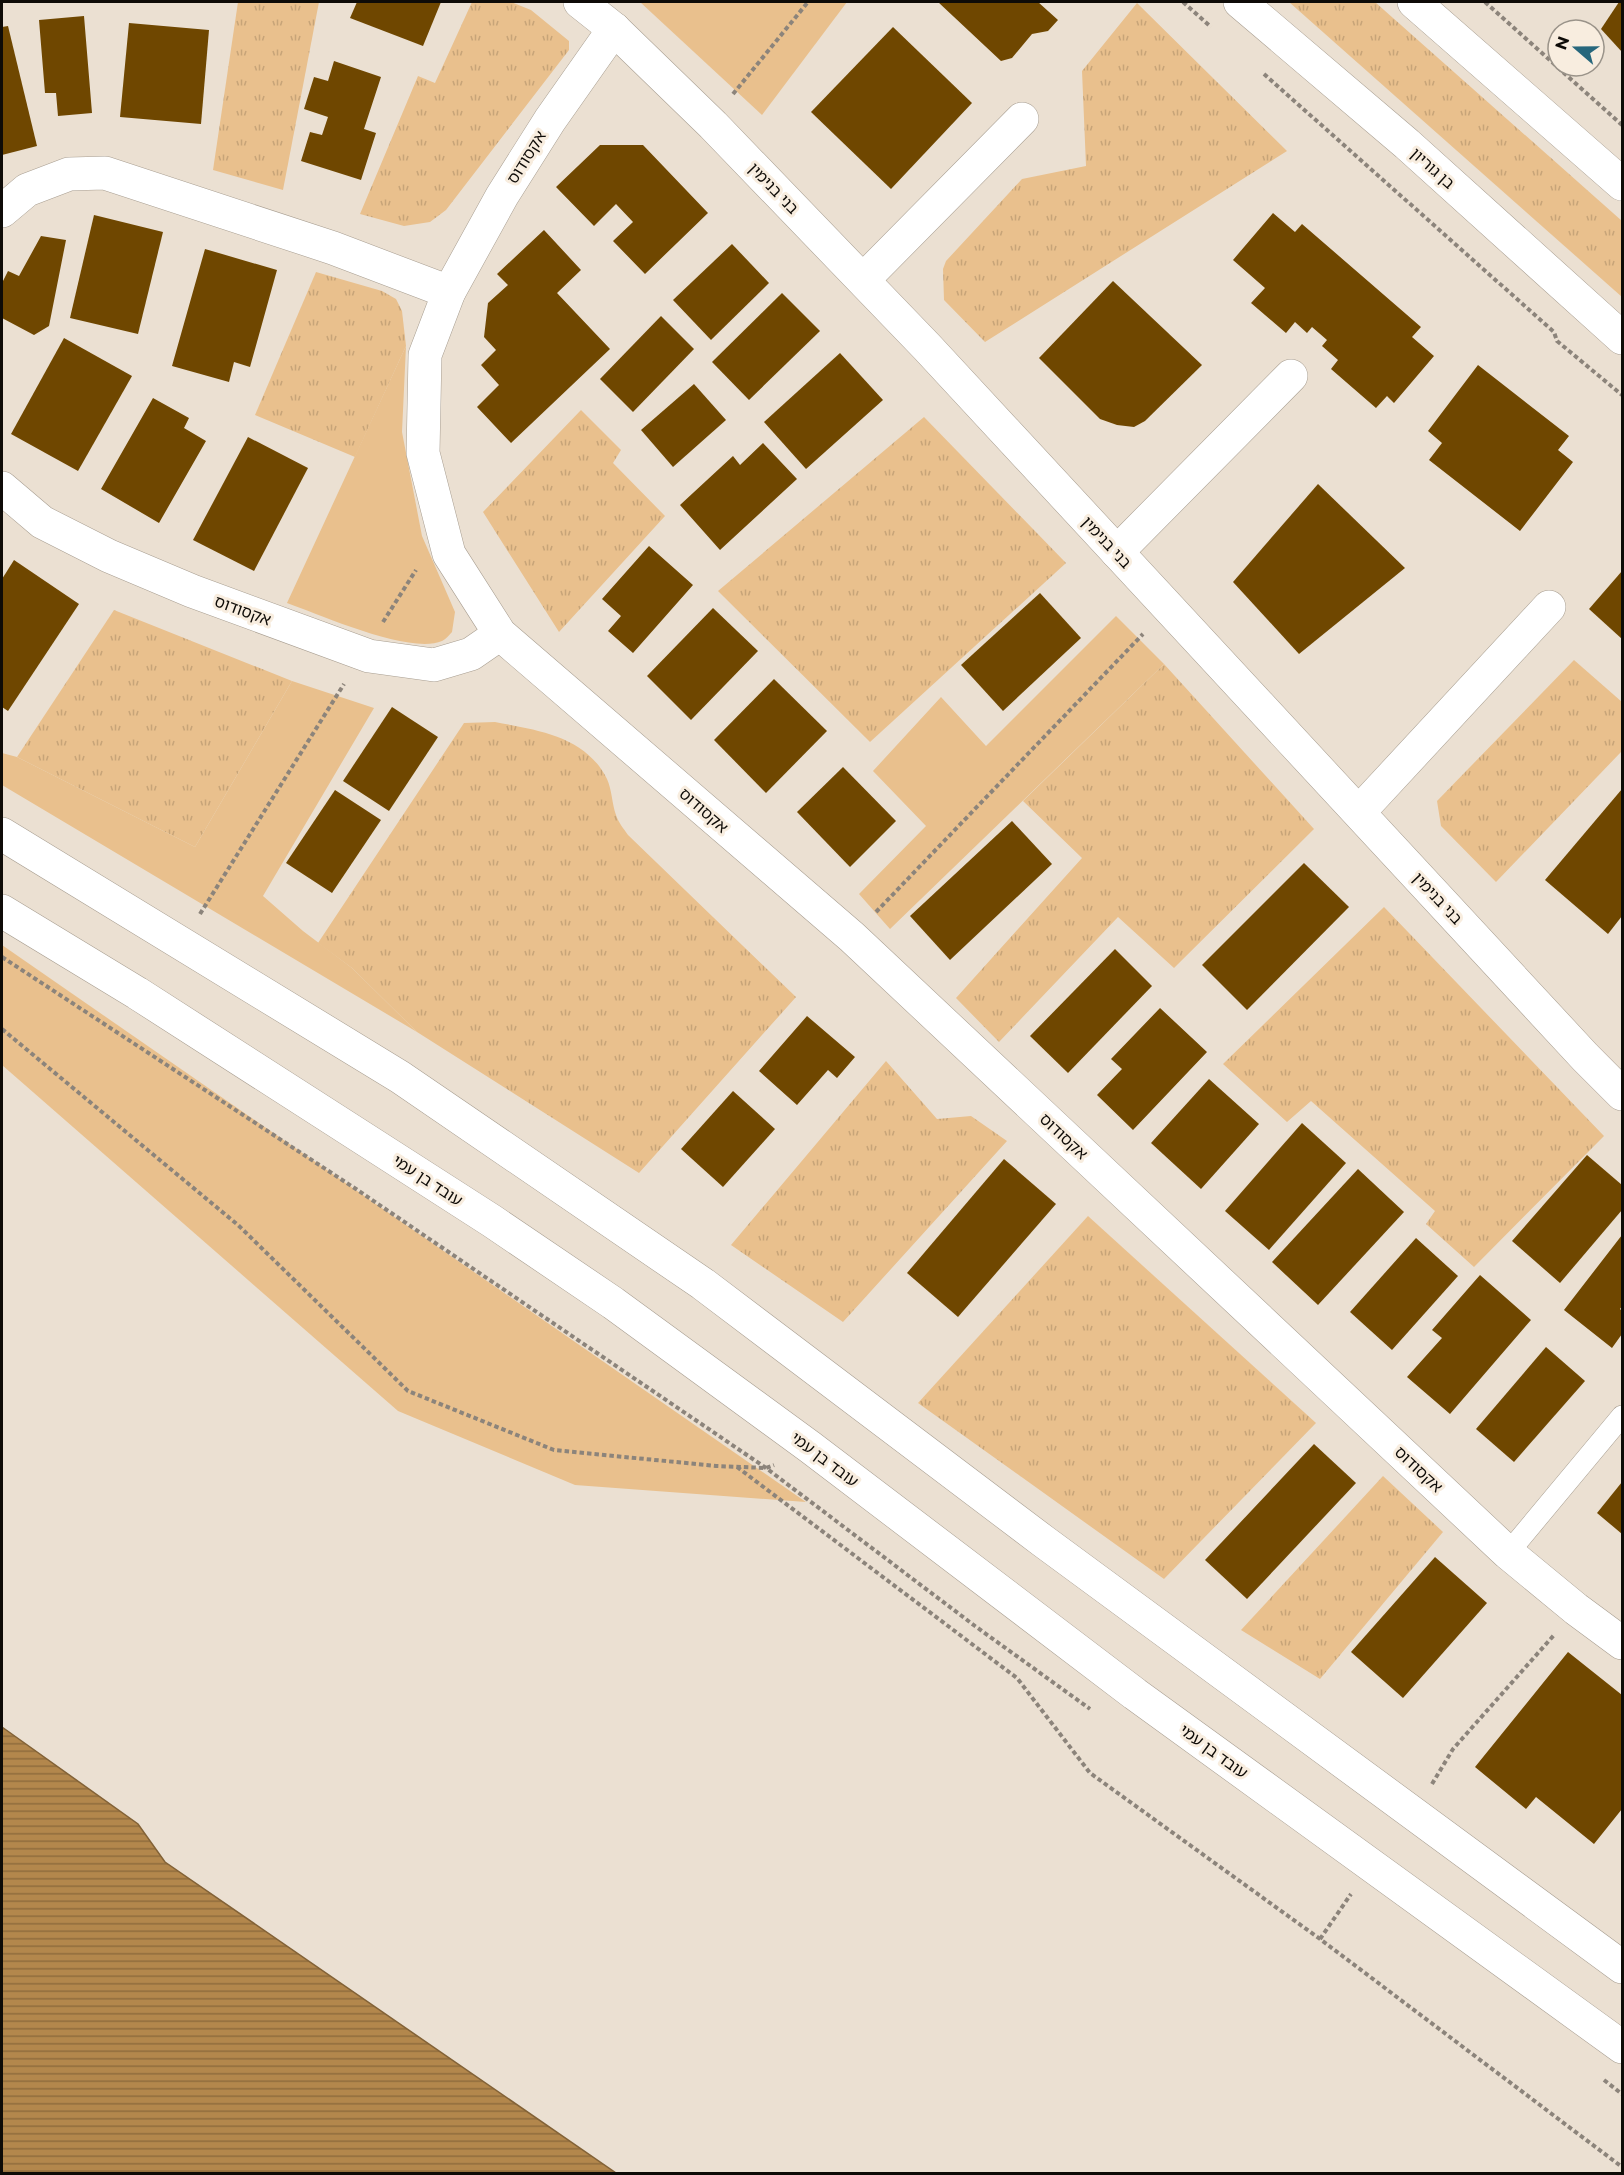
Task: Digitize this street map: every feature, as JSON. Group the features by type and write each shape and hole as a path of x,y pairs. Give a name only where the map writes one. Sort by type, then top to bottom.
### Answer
{"street":[{"name":"בני בנימין","path":"580,2 614,29 710,122 863,280 1585,1057 1623,1094"},
{"name":"בן גוריון","path":"1240,2 1407,144 1623,338"},
{"path":"1414,2 1623,184"},
{"name":"אקסודוס","path":"614,29 556,112 502,196 449,292 425,355 423,453 448,554 500,634 852,938 1508,1553 1576,1609 1623,1643"},
{"path":"863,280 1022,118"},
{"path":"2,211 27,190 69,174 105,173 333,248 449,292"},
{"path":"1117,552 1291,376"},
{"name":"אקסודוס","path":"2,488 42,522 109,556 192,591 363,654 434,665 471,654 500,634"},
{"path":"1359,812 1549,607"},
{"path":"2,834 400,1077 703,1284 1043,1541 1623,1967"},
{"name":"עובד בן עמי","path":"2,911 137,993 501,1227 613,1303 810,1447 1135,1694 1623,2047"}],"lane":[{"path":"1508,1553 1623,1416"}],"path":[{"path":"710,122 808,2"},
{"path":"1183,2 1218,33"},
{"path":"1485,2 1623,125"},
{"path":"1262,72 1554,332 1557,341 1623,395"},
{"path":"182,944 442,528"},
{"path":"852,938 1169,608"},
{"path":"2,957 356,1189 766,1468 975,1626 1090,1709"},
{"path":"2,1029 238,1225 408,1390 554,1450 766,1468 810,1447"},
{"path":"737,1467 1017,1678 1090,1773 1320,1939 1623,2167"},
{"path":"1414,1814 1453,1749 1531,1663 1576,1609"},
{"path":"1349,1896 1358,1903"},
{"path":"1594,2074 1623,2094"}],"green space":[{"path":"238,2 319,2 283,190 213,170"},
{"path":"472,2 511,2 531,10 569,41 569,50 446,210 430,222 404,226 360,214 418,76 435,83"},
{"path":"640,2 847,2 762,115"},
{"path":"1289,2 1375,2 1622,221 1622,297"},
{"path":"1137,3 1287,151 985,342 944,300 943,269 946,261 1022,179 1086,166 1082,71"},
{"path":"316,272 382,291 396,299 402,311 406,346 355,457 255,415"},
{"path":"406,346 402,432 422,536 455,612 452,632 442,641 428,644 409,643 365,632 287,603"},
{"path":"581,410 621,450 613,463 665,516 559,632 483,512"},
{"path":"924,417 1066,563 870,742 718,591"},
{"path":"114,610 292,681 195,847 17,757"},
{"path":"1116,616 1164,664 890,929 859,894 926,826 873,771 941,697 986,746"},
{"path":"1574,660 1622,702 1622,751 1496,882 1441,826 1437,801"},
{"path":"1164,664 1314,829 1174,968 1118,917 999,1042 956,998 1082,858 1023,801"},
{"path":"292,681 374,708 263,896 303,931 352,968 417,1032 2,785 2,753 17,757 195,847"},
{"path":"495,722 559,737 587,753 607,779 617,818 628,835 796,997 639,1173 417,1032 352,968 318,943 464,723"},
{"path":"1384,907 1604,1136 1474,1267 1426,1224 1435,1211 1311,1101 1287,1122 1223,1064"},
{"path":"2,945 806,1502 575,1485 398,1411 2,1065"},
{"path":"886,1061 937,1119 971,1116 1007,1141 843,1322 731,1245"},
{"path":"1088,1216 1316,1423 1164,1579 918,1403"},
{"path":"1383,1476 1443,1532 1320,1679 1241,1630"}],"shaded area":[{"path":"2,1727 138,1824 165,1862 616,2173 2,2173"}],"building":[{"path":"357,2 441,2 423,46 350,18"},
{"path":"938,2 1038,2 1058,20 1048,31 1032,34 1012,58 1001,61"},
{"path":"1619,2 1622,2 1622,52 1606,34 1606,22"},
{"path":"84,16 92,113 58,116 56,93 45,93 39,20"},
{"path":"129,23 209,30 201,124 120,117"},
{"path":"8,26 37,146 2,155 2,27"},
{"path":"893,27 972,103 891,189 811,112"},
{"path":"334,61 381,77 364,129 376,133 361,180 301,161 310,132 322,135 328,117 304,109 314,77 328,81"},
{"path":"600,145 643,145 708,213 645,274 613,241 633,222 616,204 594,226 556,187"},
{"path":"1273,213 1295,232 1302,224 1421,327 1412,337 1434,356 1394,403 1387,396 1376,408 1331,369 1338,360 1322,346 1327,340 1312,327 1307,333 1295,322 1286,333 1251,303 1265,288 1233,260"},
{"path":"94,215 163,232 138,334 70,318"},
{"path":"544,230 581,270 557,293 610,349 511,443 477,407 499,385 481,365 496,350 484,337 488,303 508,285 497,274"},
{"path":"41,236 66,240 49,326 34,335 2,318 2,283 8,271 19,276"},
{"path":"732,244 769,283 711,340 673,300"},
{"path":"205,249 277,270 250,367 234,362 229,382 172,366"},
{"path":"1113,281 1202,365 1145,421 1134,427 1117,425 1100,419 1039,358"},
{"path":"782,293 820,331 749,400 712,362"},
{"path":"661,316 694,349 633,412 600,379"},
{"path":"64,338 132,376 78,471 11,434"},
{"path":"840,353 883,400 806,469 764,422"},
{"path":"1478,365 1569,436 1558,450 1573,462 1520,531 1429,460 1442,443 1428,431"},
{"path":"694,384 726,420 673,467 641,430"},
{"path":"153,398 189,418 184,428 206,441 159,523 101,489"},
{"path":"248,437 308,468 254,571 193,540"},
{"path":"763,443 797,479 720,550 680,505 733,456 740,465"},
{"path":"1318,484 1405,568 1299,654 1233,582"},
{"path":"649,546 693,585 633,653 608,631 621,616 602,599"},
{"path":"14,560 79,604 8,711 2,707 2,579"},
{"path":"1622,571 1622,639 1589,609"},
{"path":"1040,593 1081,638 1003,711 961,665"},
{"path":"713,608 758,651 691,720 647,676"},
{"path":"774,679 827,731 766,793 714,740"},
{"path":"392,707 438,737 389,811 343,781"},
{"path":"843,767 896,821 850,867 797,812"},
{"path":"1622,789 1622,916 1608,934 1545,880"},
{"path":"335,790 381,820 332,893 286,863"},
{"path":"1012,821 1052,864 950,960 910,916"},
{"path":"1304,863 1349,907 1247,1010 1202,965"},
{"path":"1115,949 1152,986 1068,1073 1030,1036"},
{"path":"1160,1008 1207,1052 1133,1130 1097,1095 1122,1069 1111,1059"},
{"path":"807,1016 855,1057 837,1078 828,1070 797,1105 759,1071"},
{"path":"1209,1079 1259,1124 1201,1189 1151,1143"},
{"path":"733,1091 775,1129 723,1187 681,1149"},
{"path":"1302,1123 1346,1163 1269,1250 1225,1211"},
{"path":"1587,1155 1622,1185 1622,1210 1560,1283 1512,1241"},
{"path":"1004,1159 1056,1204 958,1317 907,1273"},
{"path":"1358,1169 1404,1212 1318,1305 1272,1262"},
{"path":"1622,1235 1622,1306 1620,1309 1622,1311 1622,1334 1612,1348 1564,1310"},
{"path":"1416,1238 1458,1276 1392,1350 1350,1312"},
{"path":"1480,1275 1531,1320 1450,1414 1407,1377 1442,1338 1432,1330"},
{"path":"1546,1347 1585,1381 1514,1462 1476,1429"},
{"path":"1314,1444 1356,1483 1247,1599 1205,1560"},
{"path":"1622,1482 1622,1534 1597,1513"},
{"path":"1435,1557 1487,1603 1403,1698 1351,1652"},
{"path":"1568,1652 1622,1695 1622,1809 1594,1844 1536,1797 1526,1809 1475,1767"}]}
